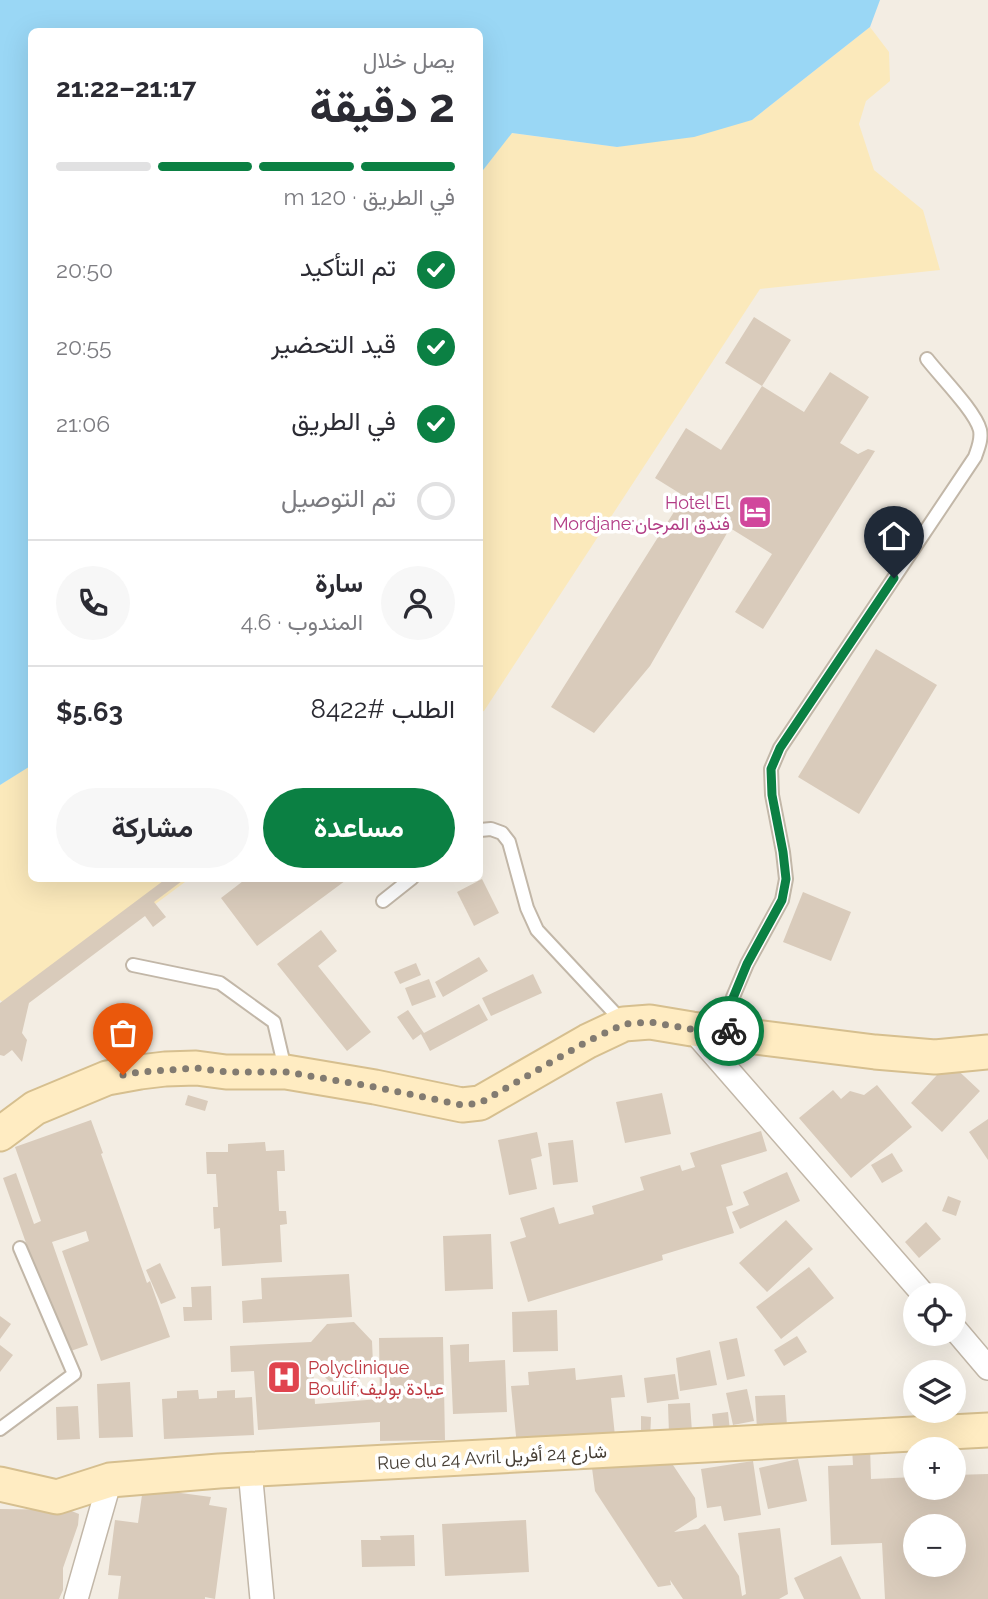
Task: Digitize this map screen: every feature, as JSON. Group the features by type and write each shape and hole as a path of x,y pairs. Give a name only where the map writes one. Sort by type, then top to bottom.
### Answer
{"street":[{"path":"0,1134 35,1108 107,1078 186,1068 226,1072 286,1072 462,1105 480,1103 588,1041 624,1024 650,1022 875,1052 935,1057 988,1052"},
{"path":"691,1029 913,1283"},
{"path":"966,1342 988,1367"},
{"name":"Rue du 24 Avril شارع 24 أفريل","path":"0,1484 57,1497 110,1480 219,1471 988,1430"},
{"path":"250,1471 262,1599"},
{"path":"76,1599 110,1480"}],"lane":[{"path":"729,1034 733,998 747,964 782,900 786,879 772,795 771,769 780,748 975,457 981,441 980,429 969,411 927,359"},
{"path":"483,830 502,832 509,842 527,908 537,930 624,1024"},
{"path":"383,901 407,882"},
{"path":"133,965 220,984 274,1022 286,1072"},
{"path":"0,1429 75,1374 20,1248"}],"sand":[{"path":"870,27 889,52 890,81 866,101 859,124 874,170 923,210 940,270 760,289 483,711 483,170 511,133 617,147 752,120"},
{"path":"28,767 28,882 185,882 13,1010 0,1000 0,785"}],"water":[{"path":"0,0 880,0 870,27 752,120 694,137 617,147 512,133 483,170 483,28 28,28 28,768 0,785"}],"building":[{"path":"754,317 791,340 762,386 725,363"},
{"name":"Hotel El Mordjane;فندق المرجان","path":"830,372 869,397 840,443 858,454 868,449 875,451 763,629 735,612 772,554 730,528 650,666 594,733 551,707 684,496 655,478 686,428 721,450 762,386 804,412"},
{"path":"876,649 937,685 859,814 798,777"},
{"path":"483,881 499,913 474,926 457,892"},
{"path":"162,882 181,882 154,902 166,917 153,927 145,916 29,1003 22,1033 27,1040 22,1062 12,1050 4,1056 0,1055 0,1003"},
{"path":"242,882 344,882 257,946 221,898"},
{"path":"803,892 851,912 831,961 783,942"},
{"path":"321,930 337,951 318,966 371,1032 347,1051 277,964"},
{"path":"479,957 488,971 443,997 435,982"},
{"path":"416,963 421,975 400,984 394,972"},
{"path":"533,974 542,993 491,1016 482,998"},
{"path":"429,979 436,997 412,1006 405,988"},
{"path":"479,1004 488,1020 430,1051 421,1034 413,1040 397,1017 408,1010 424,1033"},
{"path":"949,1062 980,1091 942,1132 911,1103"},
{"path":"877,1085 912,1127 851,1178 799,1118 833,1090 841,1099 850,1091 864,1095"},
{"path":"662,1093 671,1134 625,1143 616,1102"},
{"path":"188,1095 208,1101 205,1111 185,1105"},
{"path":"988,1119 988,1160 969,1132"},
{"path":"91,1120 147,1283 150,1281 170,1337 101,1361 62,1251 89,1241 86,1231 52,1242 88,1345 65,1353 3,1178 16,1173 34,1224 41,1221 15,1147"},
{"path":"761,1131 767,1151 721,1165 733,1205 726,1207 734,1233 662,1255 663,1260 528,1302 510,1242 526,1237 520,1218 554,1207 559,1224 594,1214 592,1206 644,1190 640,1177 680,1165 682,1171 695,1167 690,1153"},
{"path":"537,1132 542,1156 531,1159 537,1189 509,1195 498,1140"},
{"path":"573,1140 578,1182 553,1185 548,1143"},
{"path":"265,1142 266,1151 284,1150 285,1171 277,1171 279,1211 286,1211 287,1224 280,1225 282,1262 222,1266 220,1228 214,1229 213,1207 218,1207 216,1174 207,1174 206,1152 228,1152 228,1144"},
{"path":"892,1153 903,1171 882,1183 871,1165"},
{"path":"787,1172 800,1201 740,1229 732,1212 749,1205 743,1192"},
{"path":"948,1196 961,1201 956,1216 942,1211"},
{"path":"786,1220 813,1249 767,1292 739,1263"},
{"path":"926,1222 941,1239 919,1258 905,1242"},
{"path":"491,1234 493,1289 445,1291 443,1236"},
{"path":"160,1263 176,1298 161,1304 146,1270"},
{"path":"809,1267 834,1298 781,1339 756,1307"},
{"path":"349,1274 352,1317 243,1323 242,1301 262,1299 261,1278"},
{"path":"211,1286 212,1320 184,1321 183,1307 192,1307 191,1287"},
{"path":"557,1310 558,1351 513,1352 512,1312"},
{"path":"0,1316 11,1324 0,1339"},
{"name":"Polyclinique Boulif;عيادة بوليف","path":"354,1322 372,1341 373,1364 356,1382 332,1383 313,1368 315,1404 380,1399 379,1338 443,1337 445,1440 380,1441 380,1422 258,1430 254,1371 231,1372 230,1346 311,1342 327,1324"},
{"path":"797,1336 807,1352 784,1366 774,1350"},
{"path":"737,1338 745,1376 727,1380 719,1342"},
{"path":"469,1344 469,1362 505,1360 507,1412 453,1414 450,1345"},
{"path":"0,1345 13,1355 0,1372"},
{"path":"710,1350 717,1385 680,1391 676,1358"},
{"path":"575,1368 576,1380 622,1375 625,1397 611,1398 615,1436 517,1446 511,1386 529,1385 528,1372"},
{"path":"675,1374 679,1399 647,1403 644,1378"},
{"path":"130,1382 133,1437 99,1438 97,1384"},
{"path":"747,1389 754,1421 733,1425 726,1393"},
{"path":"198,1390 199,1399 217,1398 217,1391 235,1390 235,1398 252,1397 254,1435 164,1439 162,1399 177,1398 177,1391"},
{"path":"785,1395 787,1426 757,1429 755,1396"},
{"path":"690,1403 692,1432 669,1434 668,1404"},
{"path":"78,1406 80,1439 57,1440 56,1407"},
{"path":"728,1412 730,1431 714,1433 712,1414"},
{"path":"641,1416 651,1417 650,1440 641,1440"},
{"path":"870,1446 871,1479 903,1478 903,1500 966,1500 966,1475 988,1474 988,1599 885,1599 882,1543 831,1545 828,1466 853,1465 852,1447"},
{"path":"669,1459 695,1498 697,1517 674,1532 698,1529 705,1524 739,1576 742,1596 746,1594 738,1533 780,1528 788,1594 779,1599 683,1599 670,1580 671,1585 658,1587 595,1491 592,1468"},
{"path":"798,1459 807,1501 768,1509 759,1468"},
{"path":"753,1461 761,1515 724,1521 721,1506 707,1508 701,1469"},
{"path":"143,1488 211,1497 209,1505 227,1508 215,1599 118,1599 121,1576 108,1575 115,1520 138,1523"},
{"path":"0,1509 69,1510 79,1514 78,1525 63,1568 63,1590 59,1599 0,1599"},
{"path":"526,1520 529,1572 445,1576 442,1524"},
{"path":"414,1535 415,1566 362,1567 361,1540 381,1540 380,1536"},
{"path":"841,1556 861,1599 804,1599 794,1578"}],"way so far":[{"path":"123,1075 197,1068 226,1072 286,1072 462,1105 480,1103 588,1041 624,1024 650,1022 710,1032 729,1034 729,1031"}],"place":[{"name":"Hotel El Mordjane;فندق المرجان","path":"755,512"},
{"name":"Polyclinique Boulif;عيادة بوليف","path":"284,1377"}],"route":[{"path":"729,1031 733,998 747,964 782,900 786,879 772,795 771,769 780,748 894,578"}]}
